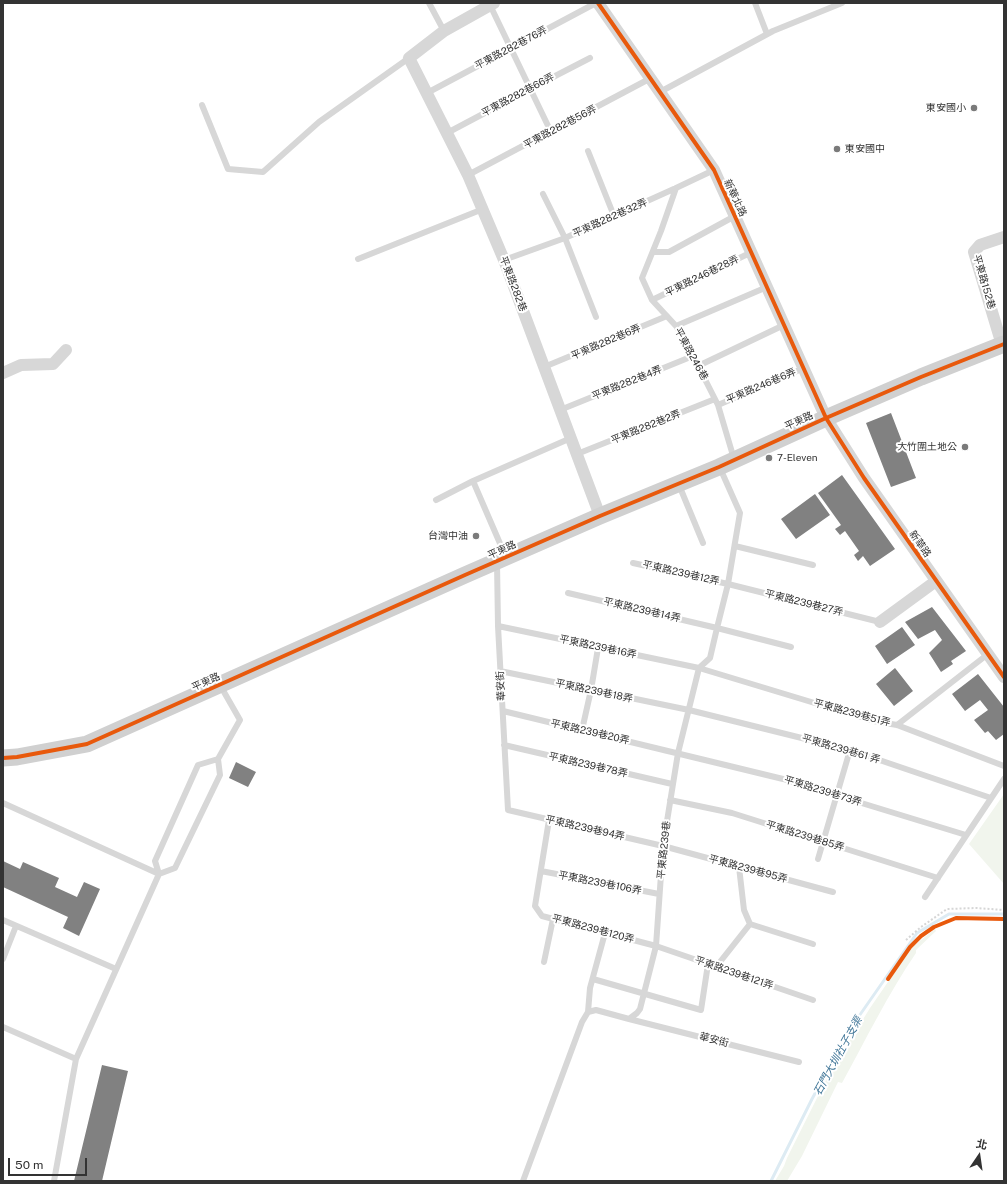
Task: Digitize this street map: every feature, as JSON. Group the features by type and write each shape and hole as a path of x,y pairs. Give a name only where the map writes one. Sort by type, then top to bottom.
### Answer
{"street":[{"name":"新華北路","path":"597,3 714,170 826,418"},
{"path":"409,58 444,31 492,4"},
{"name":"平東路282巷","path":"409,58 468,175 483,209 504,260 600,516"},
{"name":"平東路152巷","path":"1003,345 974,252 980,245 1004,237"},
{"name":"平東路","path":"3,758 17,757 87,744 219,684 600,516 727,463 921,377 1003,345"},
{"path":"3,373 21,365 53,364 66,350"},
{"name":"新華路","path":"826,418 864,478 1004,677"},
{"path":"880,622 936,581"}],"lane":[{"path":"429,3 444,31"},
{"name":"平東路282巷76弄","path":"427,93 597,3"},
{"path":"755,3 767,34"},
{"path":"660,92 767,34 842,3"},
{"path":"492,4 551,132"},
{"path":"202,105 228,169 263,172 318,122 409,58"},
{"name":"平東路282巷66弄","path":"447,133 590,58"},
{"name":"平東路282巷56弄","path":"468,175 651,78"},
{"path":"588,151 614,216"},
{"name":"平東路282巷32弄","path":"504,260 565,238 714,170"},
{"name":"平東路246巷","path":"676,188 642,278 652,300 676,326 685,340 717,402 727,463"},
{"path":"543,194 565,238 596,317"},
{"path":"358,259 483,209"},
{"path":"653,252 669,252 735,216"},
{"name":"平東路246巷28弄","path":"652,300 752,252"},
{"path":"676,326 767,287"},
{"name":"平東路282巷6弄","path":"544,368 667,316"},
{"path":"698,366 784,325"},
{"name":"平東路282巷4弄","path":"560,410 693,356"},
{"name":"平東路246巷6弄","path":"717,402 804,368"},
{"name":"平東路282巷2弄","path":"577,454 717,402"},
{"path":"436,500 473,481 571,438"},
{"name":"平東路239巷","path":"629,1019 640,1009 656,946 663,846 678,753 698,668 710,658 716,628 728,584 735,546 740,513 727,463"},
{"path":"473,481 502,559"},
{"path":"679,483 703,542"},
{"path":"735,546 813,565"},
{"name":"華安街","path":"502,559 498,626 508,810"},
{"name":"平東路239巷12弄","path":"633,563 728,584"},
{"name":"平東路239巷27弄","path":"728,584 880,622"},
{"name":"平東路239巷14弄","path":"568,593 791,647"},
{"name":"平東路239巷16弄","path":"498,626 698,668"},
{"path":"582,730 598,648"},
{"path":"897,725 988,654"},
{"name":"平東路239巷51弄","path":"698,668 874,721 897,725 1004,766"},
{"name":"平東路239巷18弄","path":"500,671 688,710"},
{"path":"3,804 159,874 175,868 220,775 218,759 240,720 219,684"},
{"name":"平東路239巷61 弄","path":"688,710 850,750 992,798"},
{"name":"平東路239巷20弄","path":"503,711 678,753"},
{"name":"平東路239巷78弄","path":"504,745 672,784"},
{"path":"818,859 850,750"},
{"name":"平東路239巷73弄","path":"678,753 783,779 966,835"},
{"path":"54,1181 76,1060 159,874 154,861 198,765 218,759"},
{"path":"925,897 1004,779"},
{"name":"平東路239巷85弄","path":"670,800 732,813 938,878"},
{"name":"平東路239巷94弄","path":"508,810 663,846"},
{"path":"541,871 549,820"},
{"name":"平東路239巷95弄","path":"663,846 833,892"},
{"path":"739,867 744,910 750,924 813,944"},
{"name":"平東路239巷106弄","path":"541,871 660,894"},
{"name":"平東路239巷120弄","path":"541,871 535,906 542,916 656,946"},
{"path":"544,962 553,919"},
{"path":"3,920 116,970"},
{"path":"716,967 750,924"},
{"path":"3,959 16,926"},
{"path":"523,1181 582,1022 588,1012 590,988 605,933"},
{"name":"平東路239巷121弄","path":"656,946 813,1000"},
{"path":"593,979 701,1010 708,964"},
{"path":"588,1012 596,1010 629,1019"},
{"name":"華安街","path":"629,1019 799,1062"},
{"path":"3,1027 76,1060"}],"path":[{"path":"906,940 921,927 947,909 976,908 1004,910"}],"shaded area":[{"path":"1004,794 1004,884 969,844"},
{"path":"935,929 936,931 916,950 916,953 887,1001 842,1083 838,1082 802,1156 787,1181 775,1181 784,1166 828,1076 840,1060 841,1055 870,1008 912,947"}],"building":[{"path":"891,413 916,478 891,487 866,423"},
{"path":"842,475 895,549 870,566 863,556 858,561 854,555 859,551 845,531 840,535 835,529 841,525 818,493"},
{"path":"815,494 830,515 796,539 781,519"},
{"path":"932,607 966,651 951,661 953,664 941,672 929,653 942,640 935,630 918,639 905,622"},
{"path":"902,627 915,645 887,664 875,646"},
{"path":"895,668 913,691 894,706 876,684"},
{"path":"978,674 1004,707 1004,734 996,740 988,731 985,733 974,720 988,710 980,700 965,711 952,694"},
{"path":"236,762 256,772 248,787 229,778"},
{"path":"3,861 20,869 23,862 59,878 55,887 77,897 84,882 100,889 79,936 63,928 68,917 3,887"},
{"path":"102,1065 128,1071 102,1181 74,1181"}],"waterway":[{"name":"石門大圳社子支渠","path":"771,1181 812,1099 850,1029 917,933 949,914 1004,914"}],"cycle path":[{"path":"598,3 714,170 826,418 864,478 1004,677"},
{"path":"3,758 17,757 87,744 600,516 719,467 826,418 921,377 1004,344"},
{"path":"888,979 910,947 921,936 934,927 956,918 1004,919"}],"place":[{"name":"東安國小","path":"974,108"},
{"name":"東安國中","path":"837,149"},
{"name":"大竹圍土地公","path":"965,447"},
{"name":"7-Eleven","path":"769,458"},
{"name":"台灣中油","path":"476,536"}]}
